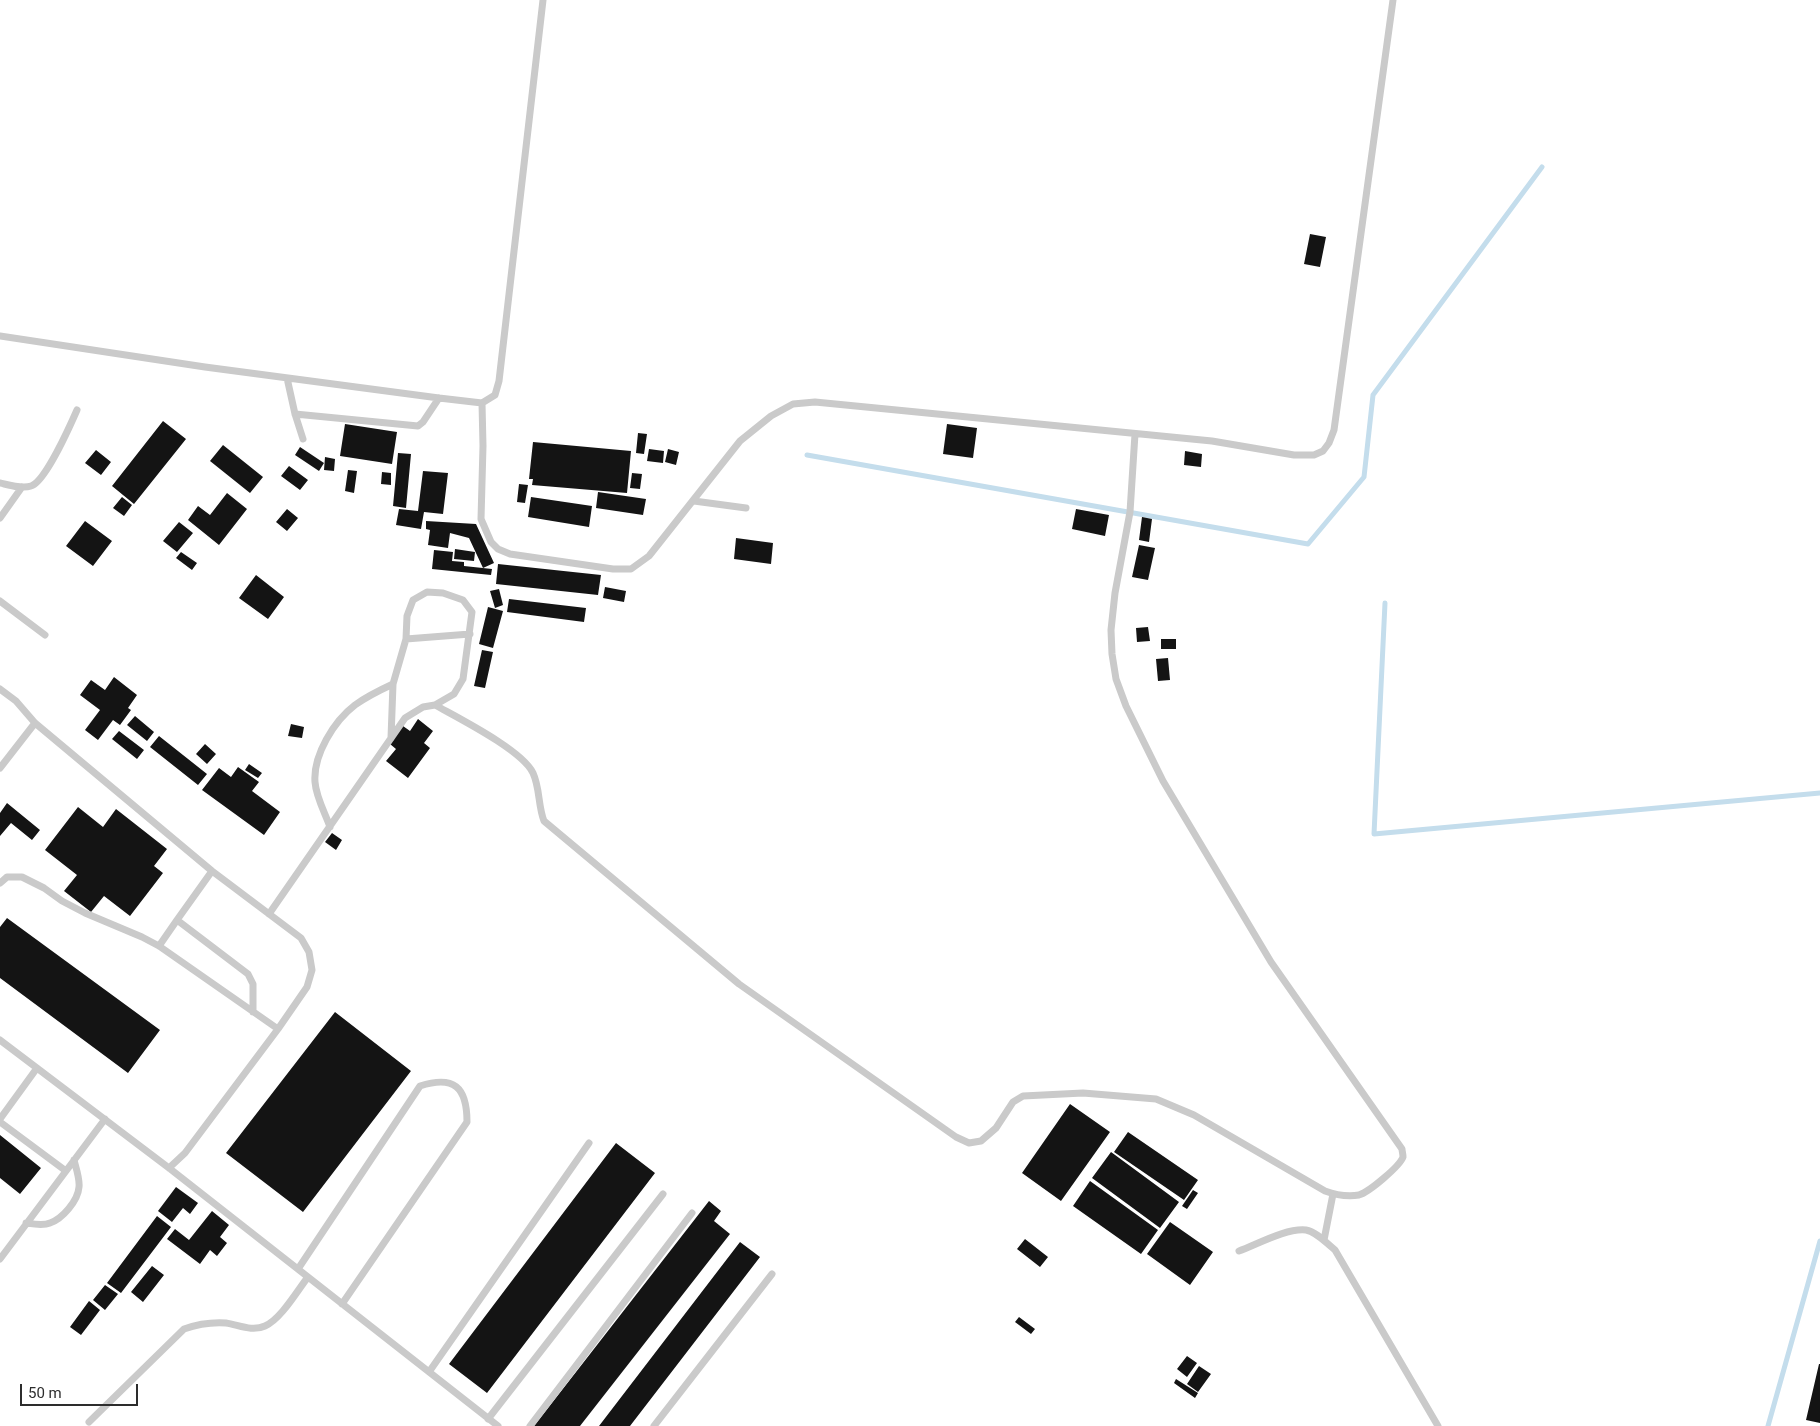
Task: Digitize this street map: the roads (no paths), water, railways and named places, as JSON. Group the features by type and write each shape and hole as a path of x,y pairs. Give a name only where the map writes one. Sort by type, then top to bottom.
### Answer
{"lane":[{"path":"0,336 439,398 482,403 495,395 500,381 543,0"},
{"path":"482,403 481,519 491,542 498,549 510,554 613,569 631,568 650,556 740,442 771,416 793,404 815,402 1212,442 1294,455 1314,455 1323,451 1334,430 1393,0"},
{"path":"287,378 303,439"},
{"path":"295,414 418,426 424,422 439,398"},
{"path":"0,483 22,487 31,486 42,479 77,410"},
{"path":"435,705 495,739 520,758 532,771 538,790 540,812 544,821 739,984 956,1137 969,1143 981,1141 996,1128 1013,1102 1022,1096 1083,1093 1156,1100 1194,1115 1325,1191 1344,1196 1361,1194 1374,1186 1399,1163 1402,1157 1402,1149 1271,962 1163,781 1126,706 1116,679 1110,630 1130,512 1135,434"},
{"path":"0,518 22,487"},
{"path":"694,501 746,508"},
{"path":"269,914 405,718 423,707 435,705 454,694 463,679 470,634 472,612 463,600 443,593 427,592 413,600 407,616 406,640 392,684 391,738"},
{"path":"0,602 45,635"},
{"path":"406,640 470,634"},
{"path":"330,827 315,783 316,768 322,745 355,705 392,684"},
{"path":"0,689 16,702 35,723 212,871 301,938 309,952 312,970 307,987 278,1029 185,1153 169,1168"},
{"path":"0,768 35,723"},
{"path":"158,946 212,871"},
{"path":"0,882 8,877 22,877 101,922 142,937 158,946 278,1029"},
{"path":"177,920 248,974 253,984 253,1012"},
{"path":"0,1040 169,1168 498,1426"},
{"path":"37,1068 0,1121 66,1171"},
{"path":"298,1269 420,1086 434,1081 448,1082 462,1092 467,1108 467,1122 342,1304"},
{"path":"0,1259 104,1119"},
{"path":"429,1372 589,1144"},
{"path":"26,1223 48,1224 58,1219 69,1208 77,1195 79,1187 74,1160"},
{"path":"488,1418 663,1194"},
{"path":"1324,1240 1333,1194"},
{"path":"530,1426 692,1213"},
{"path":"1239,1251 1288,1232 1306,1230 1324,1240 1334,1250 1438,1426"},
{"path":"654,1426 772,1274"},
{"path":"89,1422 184,1329 202,1323 226,1323 255,1329 266,1326 281,1313 308,1277"}],"waterway":[{"path":"807,455 1308,544 1364,477 1373,395 1542,167"},
{"path":"1385,603 1374,834 1820,793"},
{"path":"1768,1426 1820,1241"}]}
